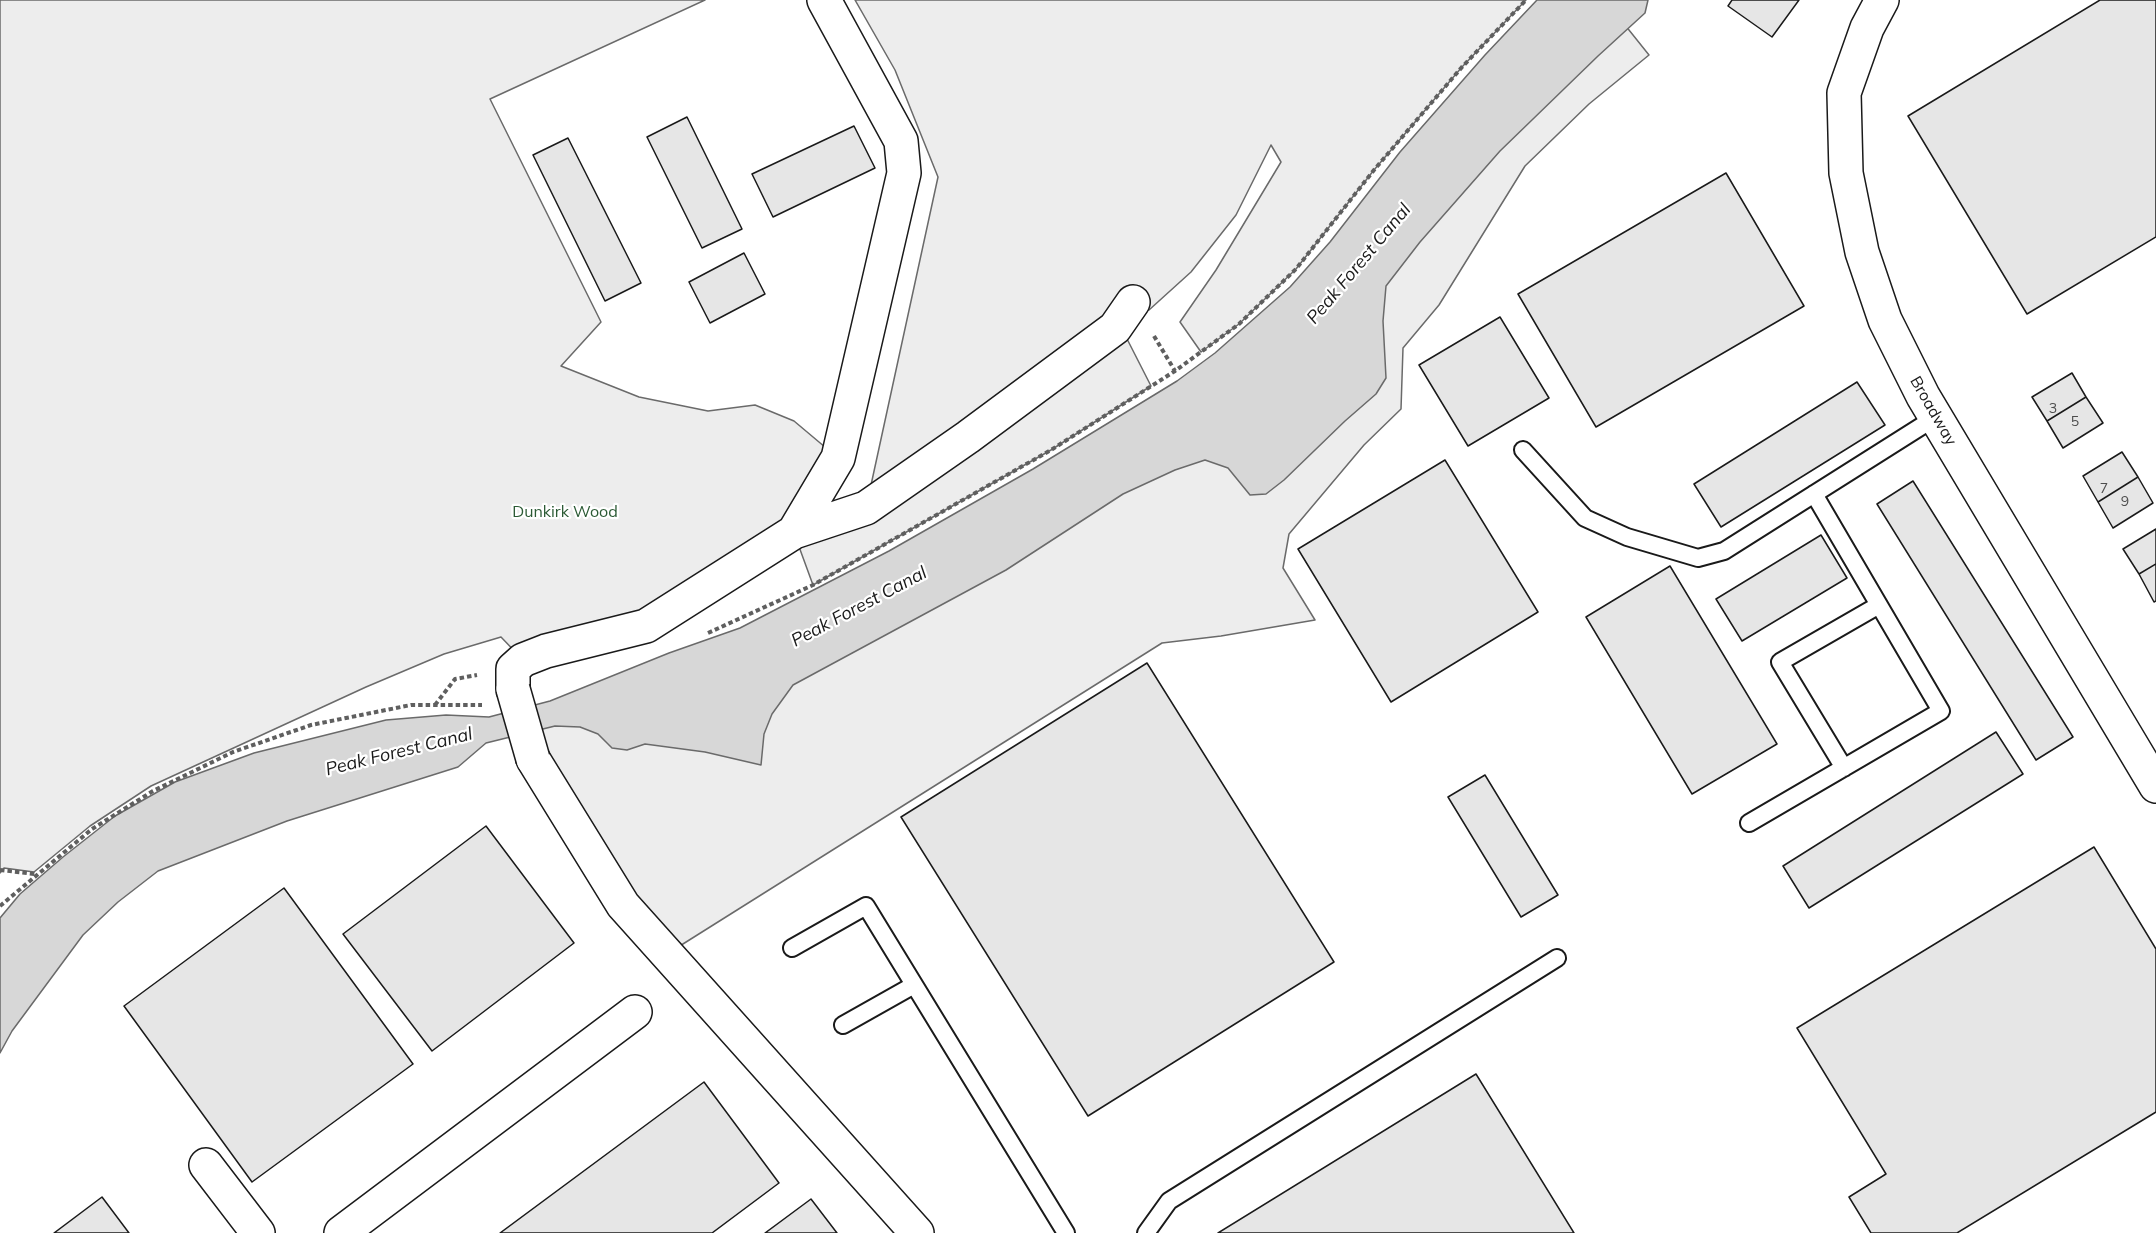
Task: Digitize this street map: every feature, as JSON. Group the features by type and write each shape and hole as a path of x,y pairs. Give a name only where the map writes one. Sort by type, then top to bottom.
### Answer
{"street":[{"path":"794,532 838,458 904,173 901,141 824,0"},
{"name":"Broadway","path":"1881,0 1867,28 1844,93 1846,173 1862,252 1885,320 1935,417 2156,786"},
{"path":"917,1233 623,905 533,759 513,679 523,660 546,651 646,626 794,532 866,508 876,502 968,437 1114,328 1133,302"},
{"path":"341,1233 634,1012"},
{"path":"206,1165 258,1233"}],"lane":[{"path":"1522,450 1585,518 1627,537 1698,558 1724,551 1935,417"},
{"path":"1749,823 1941,711 1814,494"},
{"path":"1844,768 1780,662 1879,605"},
{"path":"792,948 866,906 1066,1233"},
{"path":"1146,1233 1169,1201 1557,958"},
{"path":"843,1025 914,985"}],"path":[{"path":"435,705 454,679 513,679"},
{"path":"0,906 92,829 153,791 233,752 311,725 411,705 485,705"},
{"path":"0,870 36,874"}],"shaded area":[{"path":"0,0 705,0 490,99 601,322 561,366 639,397 708,411 755,405 794,421 838,458 794,531 866,508 938,177 895,70 855,0 1526,0 1462,67 1374,170 1296,269 1239,324 1201,352 1180,322 1216,270 1281,162 1271,145 1236,215 1191,272 1149,310 1134,302 1124,333 1151,386 1051,450 813,585 794,533 646,626 523,660 501,637 444,654 366,687 151,786 90,826 34,872 4,868 0,873"},
{"path":"1605,0 1649,55 1589,104 1525,166 1439,305 1403,348 1401,409 1364,445 1289,534 1283,568 1315,620 1221,636 1162,643 667,954 522,719 572,707 1140,451"}],"water":[{"name":"Peak Forest Canal","path":"1537,0 1648,0 1645,13 1500,151 1420,242 1386,286 1383,321 1386,378 1376,394 1266,494 1250,495 1228,468 1205,460 1175,470 1123,494 1006,570 793,685 772,714 764,734 761,765 705,752 645,744 627,750 612,748 598,734 580,727 555,726 486,743 458,767 287,821 158,871 118,902 83,935 12,1031 0,1053 0,918 20,894 115,816 175,782 254,753 386,720 446,715 489,717 550,701 669,653 740,628 889,551 1033,469 1177,381 1215,353 1290,287 1330,242 1400,152 1485,55"}],"building":[{"path":"1732,0 1799,0 1772,37 1728,6"},
{"path":"2100,0 2156,0 2156,237 2027,314 1908,116"},
{"path":"687,117 742,229 702,248 647,137"},
{"path":"854,126 875,168 773,217 752,174"},
{"path":"568,138 641,283 605,301 533,155"},
{"path":"1726,173 1804,306 1596,427 1518,294"},
{"path":"744,253 765,294 710,323 689,282"},
{"path":"1500,317 1549,398 1468,446 1419,365"},
{"path":"2072,373 2086,397 2047,421 2032,397"},
{"path":"1857,382 1885,425 1721,527 1694,484"},
{"path":"2086,397 2103,423 2063,448 2047,421"},
{"path":"2122,452 2138,477 2098,502 2083,476"},
{"path":"1445,460 1538,612 1391,702 1298,549"},
{"path":"2138,477 2153,503 2113,528 2098,502"},
{"path":"1913,481 2073,737 2036,760 1877,504"},
{"path":"2156,529 2156,564 2139,574 2123,549"},
{"path":"1821,535 1847,578 1742,641 1716,599"},
{"path":"2156,564 2156,601 2154,602 2139,574"},
{"path":"1670,566 1777,744 1692,794 1586,617"},
{"path":"1147,663 1334,962 1088,1116 901,817"},
{"path":"1996,732 2023,774 1809,908 1783,866"},
{"path":"1485,775 1558,895 1521,917 1448,797"},
{"path":"486,826 574,943 432,1051 343,934"},
{"path":"2094,847 2156,949 2156,1112 1957,1233 1871,1233 1849,1197 1886,1174 1797,1028"},
{"path":"284,888 413,1064 252,1182 124,1006"},
{"path":"1476,1074 1574,1233 1218,1233"},
{"path":"704,1082 779,1183 712,1233 500,1233"},
{"path":"102,1197 129,1233 54,1233"},
{"path":"811,1199 837,1233 765,1233"}],"park label":[{"name":"Dunkirk Wood","path":"565,512"}]}
